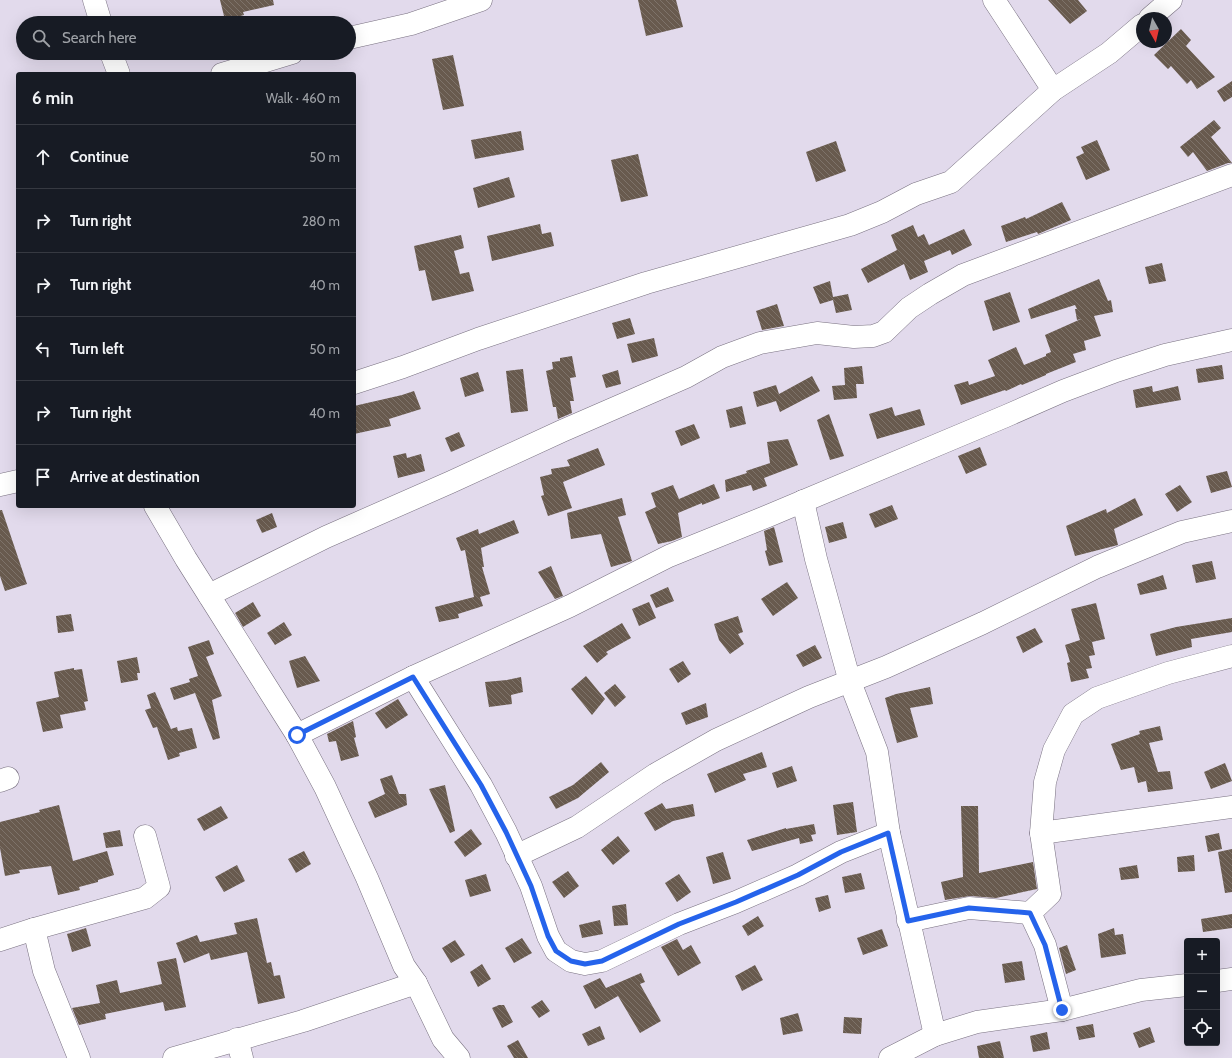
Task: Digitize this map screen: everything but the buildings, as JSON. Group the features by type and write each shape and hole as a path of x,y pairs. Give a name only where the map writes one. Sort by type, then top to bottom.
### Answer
{"street":[{"path":"94,0 99,16"},
{"path":"356,36 411,24 481,0"},
{"path":"994,0 1053,90"},
{"path":"1157,12 1171,0"},
{"path":"356,382 403,367 478,339 646,283 850,224 882,212 916,194 950,182 1053,90 1109,54 1136,30"},
{"path":"114,60 118,72"},
{"path":"229,72 269,60"},
{"path":"209,596 326,537 562,431 686,378 722,357 760,343 818,333 854,337 873,336 884,332 909,308 930,294 963,276 1232,175"},
{"path":"297,735 413,677 570,606 669,556 1116,370 1165,355 1232,340"},
{"path":"0,485 16,481"},
{"path":"803,501 816,558 850,682 877,752 888,833 935,1035"},
{"path":"156,508 209,596 297,735 328,794 367,878 404,966 416,983 443,1039 459,1058"},
{"path":"516,856 577,827 656,774 716,740 809,697 886,667 983,623 1097,567 1182,532 1232,521"},
{"path":"908,921 969,908 1030,913 1050,894 1041,833 1045,782 1054,750 1073,714 1097,698 1168,673 1232,656"},
{"path":"413,677 481,785 506,832 531,886 548,936 556,951 571,961 585,964 602,961 679,924 736,902 798,875 841,852 888,833"},
{"path":"1041,833 1232,807"},
{"path":"0,940 145,898 159,887 145,836"},
{"path":"1030,913 1045,945 1062,1010"},
{"path":"34,929 44,971 79,1058"},
{"path":"1220,981 1232,979"},
{"path":"174,1058 239,1049 303,1021 416,983"},
{"path":"890,1058 935,1035 977,1022 1062,1010 1141,990 1184,985"}],"route":[{"path":"297,735 413,677 481,785 506,832 531,886 548,936 556,951 571,961 585,964 602,961 679,924 736,902 798,875 841,852 888,833 908,921 969,908 1030,913 1045,945 1062,1010"}]}
